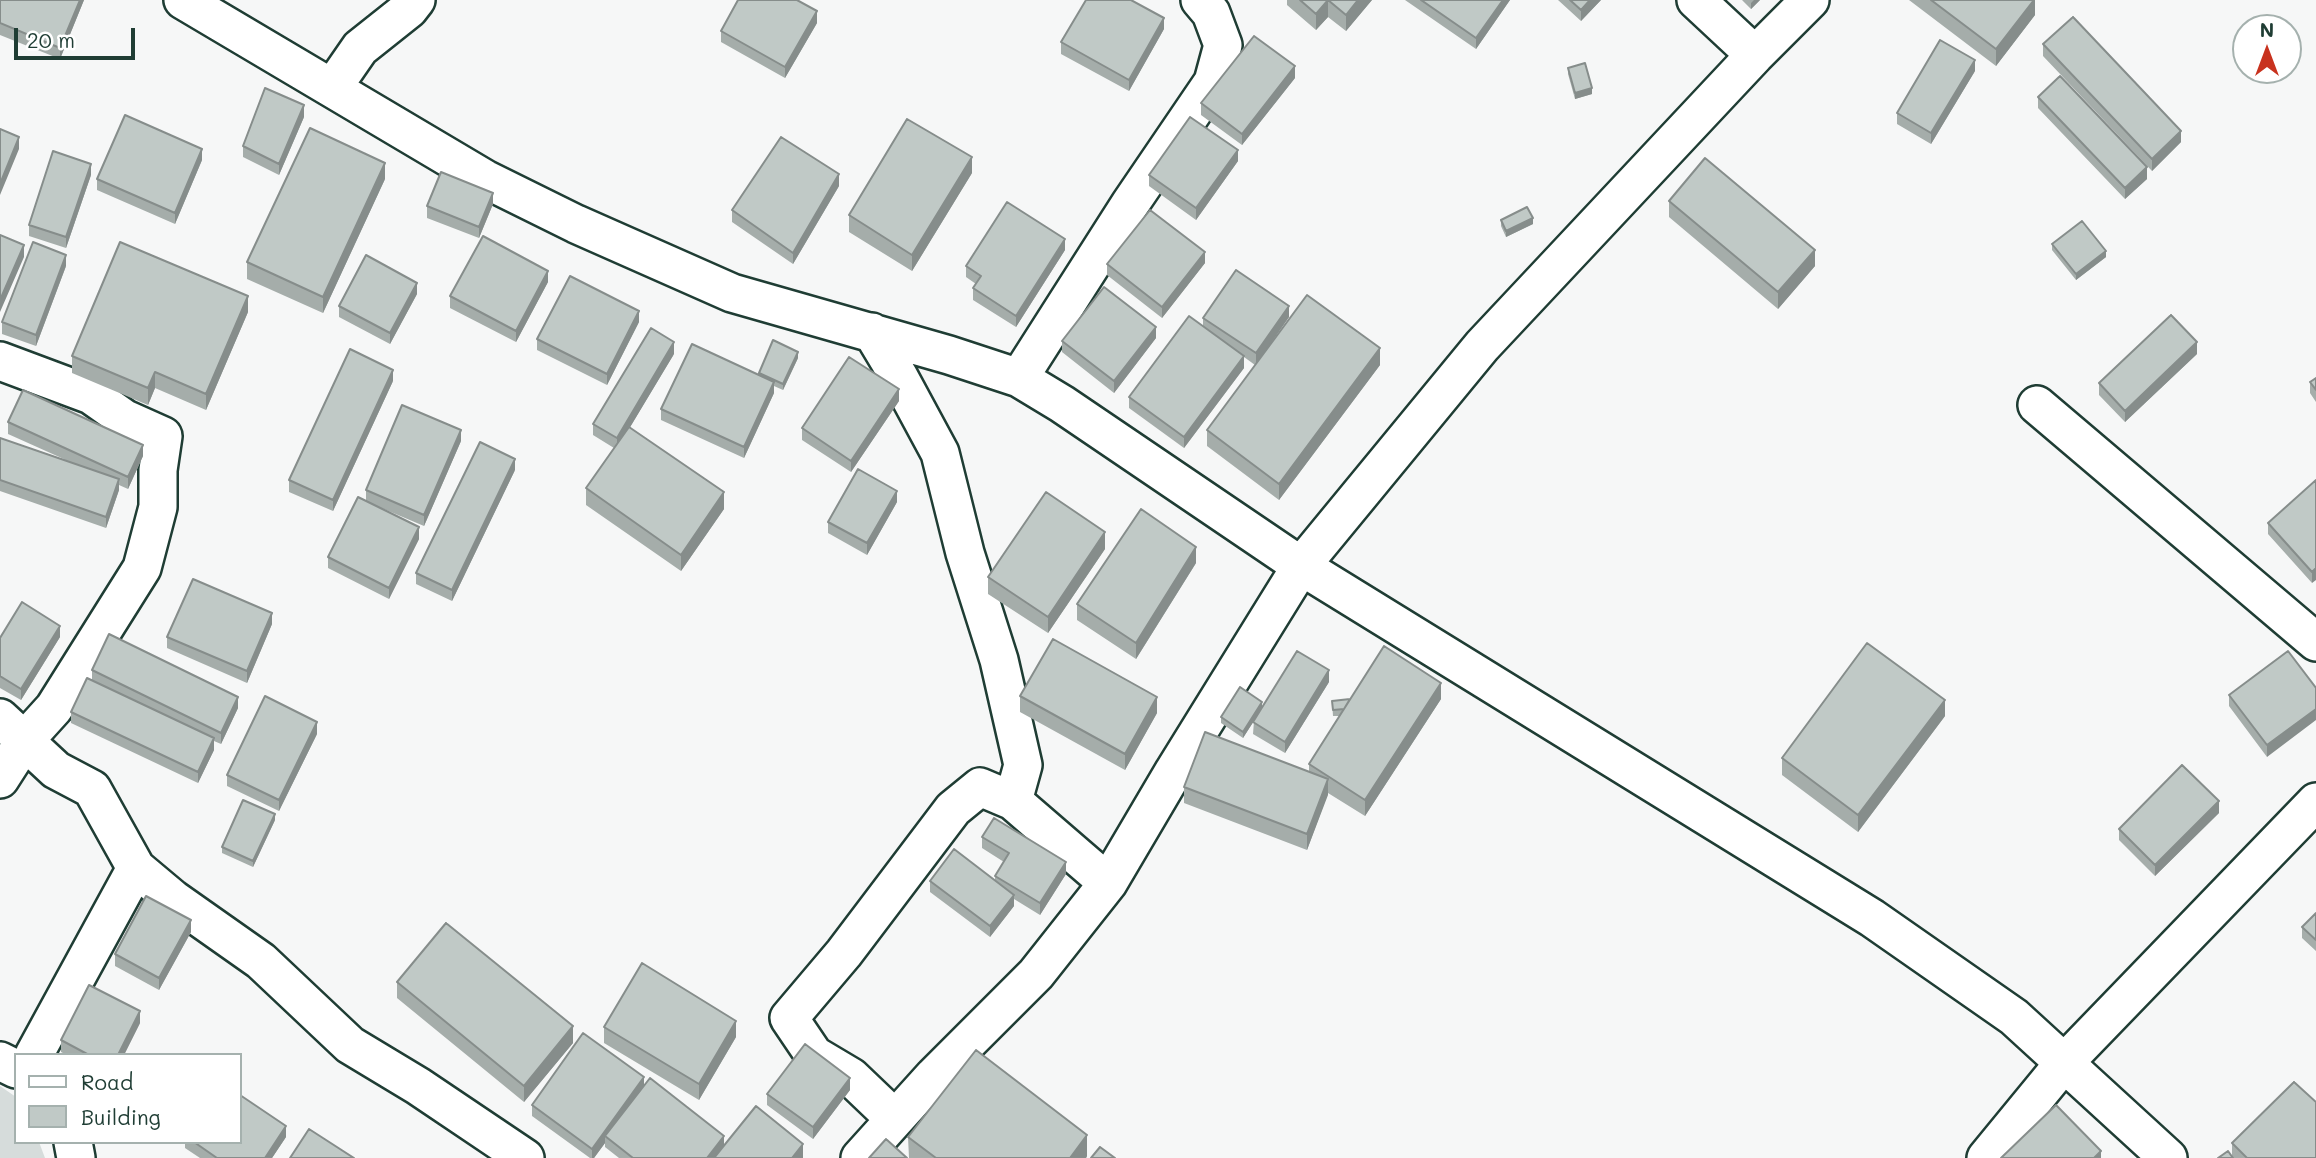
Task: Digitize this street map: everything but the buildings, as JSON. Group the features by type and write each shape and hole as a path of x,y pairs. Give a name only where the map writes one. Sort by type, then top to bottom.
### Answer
{"street":[{"path":"183,0 485,178 576,224 732,293 872,332 1019,378 1062,404 1301,566 1872,918 2014,1017 2168,1158"},
{"path":"333,87 360,48 409,9 416,0"},
{"path":"1019,378 1130,204 1213,82 1223,45 1211,13 1200,0"},
{"path":"1696,0 1755,55"},
{"path":"860,1158 934,1076 1036,974 1108,883 1301,566 1482,346 1810,0"},
{"path":"872,332 940,453 965,552 999,660 1023,765 1013,801"},
{"path":"0,361 91,395 125,419 163,436 158,470 158,508 142,568 54,708 13,729 0,779"},
{"path":"2037,405 2316,642"},
{"path":"13,729 57,770 92,789 136,867 173,899 261,961 351,1045 418,1086 525,1158"},
{"path":"895,1119 851,1077 814,1055 789,1018 844,953 953,808 980,787 1013,801 1108,883"},
{"path":"1986,1158 2064,1062 2316,802"},
{"path":"35,1053 136,867"}],"shaded area":[{"path":"0,1086 14,1096 14,1144 40,1144 45,1158 0,1158"}]}
